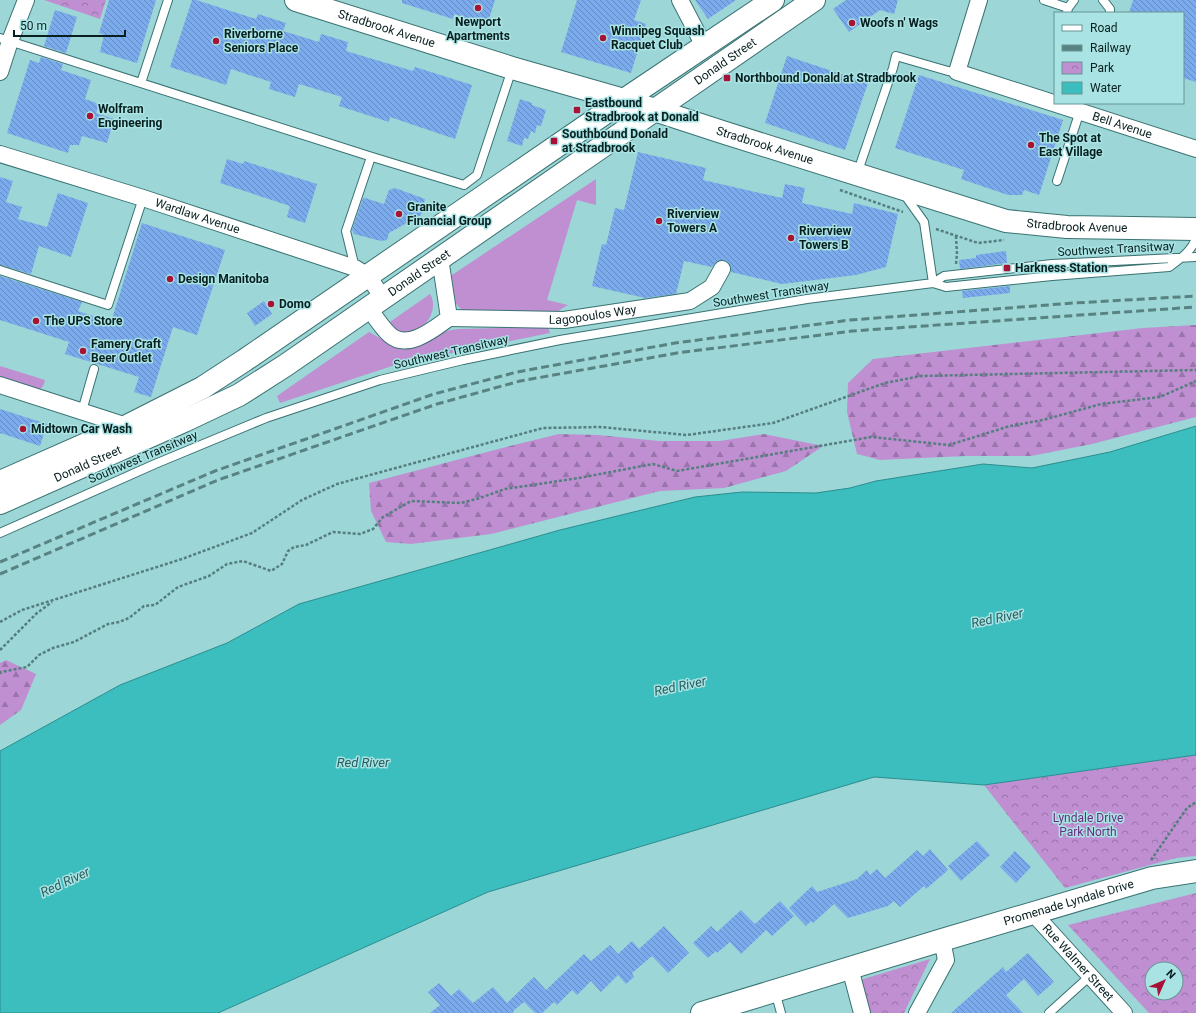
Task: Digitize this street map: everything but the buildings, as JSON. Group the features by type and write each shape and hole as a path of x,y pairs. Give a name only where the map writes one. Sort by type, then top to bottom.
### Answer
{"main road":[{"name":"Stradbrook Avenue","path":"296,0 512,68 624,100 1006,221 1067,227 1196,229"},
{"name":"Donald Street","path":"0,482 127,426 202,388 245,360 362,272 773,0"},
{"name":"Donald Street","path":"0,503 184,421 238,395 286,365 814,0"},
{"name":"Promenade Lyndale Drive","path":"702,1013 774,990 1152,878 1196,871"}],"street":[{"path":"0,72 5,39 26,0"},
{"path":"680,0 704,46"},
{"path":"957,72 979,0"},
{"name":"Bell Avenue","path":"957,72 1054,103"},
{"name":"Bell Avenue","path":"1058,104 1196,149"},
{"name":"Wardlaw Avenue","path":"0,154 143,198 362,272"},
{"path":"362,272 391,336 401,341 409,340 426,334 449,318 440,258"},
{"name":"Lagopoulos Way","path":"449,318 564,320 690,301 712,287 722,269"},
{"path":"0,385 127,426"},
{"name":"Rue Walmer Street","path":"1033,913 1124,1013"},
{"path":"917,1013 946,960 942,940"},
{"path":"850,968 862,1013"}],"lane":[{"path":"141,83 168,0"},
{"path":"1044,0 1068,10 1074,0"},
{"path":"1103,0 1110,9 1110,12"},
{"path":"5,39 464,186 477,175 512,68"},
{"path":"857,174 894,68 896,56 948,72 957,72"},
{"path":"1056,181 1080,111"},
{"path":"362,272 346,231 370,157"},
{"path":"900,188 924,222 933,283"},
{"path":"0,270 108,305 143,198"},
{"name":"Southwest Transitway","path":"0,533 155,464 259,421 380,380 463,360 560,340 807,299 933,283 946,287 1052,276 1169,267 1183,257 1194,245 1196,238"},
{"name":"Southwest Transitway","path":"933,283 944,276 1052,264 1196,257"},
{"path":"636,309 653,298"},
{"path":"82,411 94,369"},
{"path":"1049,1013 1090,976"},
{"path":"774,990 782,1013"}],"path":[{"path":"956,236 956,264"},
{"path":"0,622 22,610 182,559 252,533 302,500 337,484 543,428 600,427 687,435 774,424 885,383 921,376 1196,370"},
{"path":"0,674 1,672 27,667 39,655 53,648 74,642 108,624 129,618 144,606 156,605 178,587 209,576 227,564 243,561 271,572 282,564 288,551 294,547 306,544 333,532 360,534 373,529 383,517 411,501 461,503 480,498 504,488 579,478 653,464 678,472 871,437 949,444 1010,426 1043,420 1101,404 1160,397 1196,381"},
{"path":"0,650 37,613 54,600"},
{"path":"1152,878 1149,864 1187,808 1196,802"}],"green space":[{"path":"44,0 106,0 100,19"},
{"path":"596,179 596,205 577,200 547,300 568,305 558,311 467,311 462,310 458,306 451,291 450,285 452,275"},
{"path":"430,294 433,303 432,312 428,321 421,328 404,335 387,324"},
{"path":"1196,325 1196,417 1092,444 1031,456 965,456 880,460 857,454 847,412 848,383 873,359 1143,328"},
{"path":"548,327 550,333 398,364 280,403 277,396 369,332 391,343 415,346 422,345 441,334 458,329"},
{"path":"0,366 45,380 44,384 37,391 0,380"},
{"path":"559,434 598,435 659,441 720,441 764,434 823,446 786,471 724,488 660,491 491,534 411,544 386,542 371,511 369,483"},
{"path":"6,660 36,674 21,710 0,725 0,663"},
{"name":"Lyndale Drive Park North","path":"1196,755 1196,856 1176,858 1065,888 984,785"},
{"path":"1196,893 1196,1013 1149,1013 1068,925"},
{"path":"930,959 904,1013 869,1013 860,980"}],"water":[{"name":"Red River","path":"1196,426 1196,755 984,785 874,777 488,892 218,1013 0,1013 0,751 120,685 227,643 299,604 560,530 695,497 742,492 816,493 850,488 876,481 983,464 1032,468 1110,452"}],"railway":[{"path":"0,562 215,471 434,394 517,372 675,343 850,320 1074,303 1196,296"},
{"path":"0,574 218,480 437,404 520,381 677,353 852,331 1196,307"}],"place":[{"name":"Newport Apartments","path":"478,8"},
{"name":"Woofs n' Wags","path":"852,23"},
{"name":"Winnipeg Squash Racquet Club","path":"603,38"},
{"name":"Riverborne Seniors Place","path":"216,41"},
{"name":"Northbound Donald at Stradbrook","path":"727,78"},
{"name":"Eastbound Stradbrook at Donald","path":"577,110"},
{"name":"Wolfram Engineering","path":"90,116"},
{"name":"Southbound Donald at Stradbrook","path":"554,141"},
{"name":"The Spot at East Village","path":"1031,145"},
{"name":"Granite Financial Group","path":"399,214"},
{"name":"Riverview Towers A","path":"659,221"},
{"name":"Riverview Towers B","path":"791,238"},
{"name":"Harkness Station","path":"1007,268"},
{"name":"Design Manitoba","path":"170,279"},
{"name":"Domo","path":"271,304"},
{"name":"The UPS Store","path":"36,321"},
{"name":"Famery Craft Beer Outlet","path":"83,351"},
{"name":"Midtown Car Wash","path":"23,429"}]}
